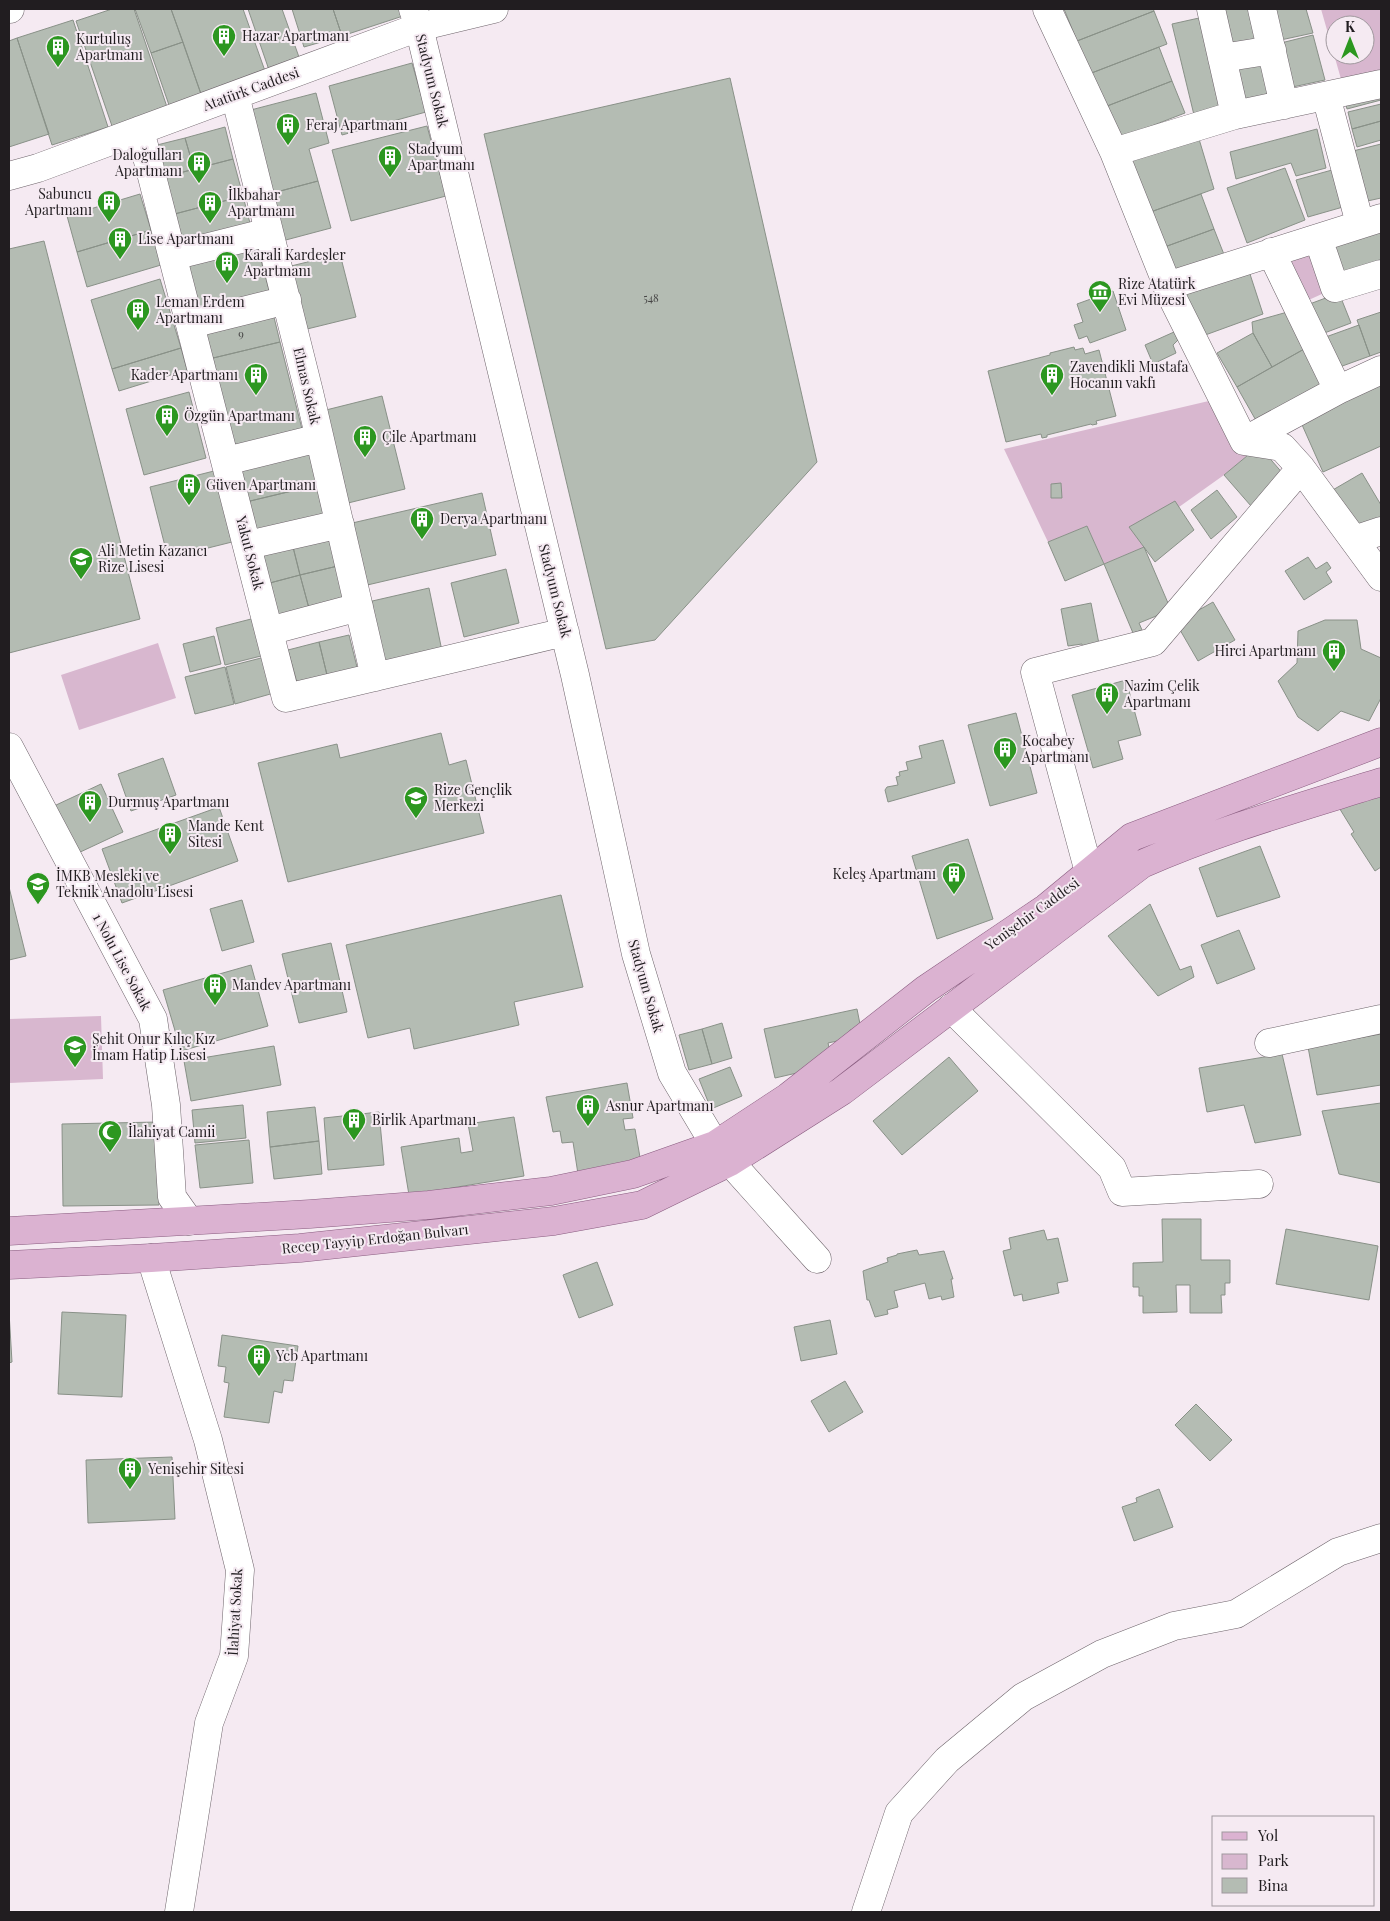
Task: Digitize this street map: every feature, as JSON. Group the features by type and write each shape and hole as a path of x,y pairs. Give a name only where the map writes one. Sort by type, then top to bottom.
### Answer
{"main road":[{"name":"Yenişehir Caddesi","path":"722,1154 788,1097 926,989 1046,908 1132,837 1381,742"},
{"name":"Yenişehir Caddesi","path":"722,1154 842,1091 1142,864 1174,850 1268,817 1381,782"},
{"name":"Recep Tayyip Erdoğan Bulvarı","path":"9,1231 419,1206 551,1191 722,1154"},
{"name":"Recep Tayyip Erdoğan Bulvarı","path":"9,1265 300,1248 554,1221 642,1205 722,1154"}],"street":[{"name":"Atatürk Caddesi","path":"9,176 38,168 235,95 416,18 494,9"},
{"path":"1046,9 1114,152 1167,286 1244,441"},
{"path":"1210,9 1235,115"},
{"path":"1262,9 1284,105"},
{"name":"Stadyum Sokak","path":"416,18 565,632 636,954 672,1073 722,1154 816,1259"},
{"path":"1222,58 1272,50"},
{"path":"1114,152 1235,115 1381,84"},
{"name":"Elmas Sokak","path":"235,95 340,524 375,677"},
{"path":"1167,286 1371,221 1326,96"},
{"name":"Yakut Sokak","path":"140,130 286,698 565,632"},
{"path":"173,256 269,232"},
{"path":"1318,238 1336,288 1381,274"},
{"path":"1271,252 1338,390"},
{"path":"190,324 286,300"},
{"path":"1244,441 1338,390 1381,370"},
{"path":"226,461 319,438"},
{"path":"1244,441 1282,447 1300,468 1381,577"},
{"path":"1089,872 1035,672 1153,642 1300,468"},
{"path":"248,545 340,524"},
{"path":"1354,540 1381,531"},
{"path":"269,631 359,607"},
{"name":"1 Nolu Lise Sokak","path":"9,746 153,1020 166,1105 172,1197 189,1221"},
{"path":"951,1008 1112,1168 1122,1192 1259,1184"},
{"path":"1269,1042 1381,1019"},
{"name":"İlahiyat Sokak","path":"151,1258 208,1440 240,1570 234,1656 209,1722 179,1912"},
{"path":"866,1912 899,1813 947,1760 1023,1697 1102,1654 1174,1626 1236,1614 1338,1552 1381,1538"}],"green space":[{"path":"1321,9 1381,9 1381,77 1343,86 1337,65 1375,65 1375,15 1325,15 1325,23"},
{"path":"1317,242 1333,289 1302,303 1277,254"},
{"path":"1213,400 1247,456 1179,507 1130,527 1144,547 1104,564 1087,526 1048,542 1004,449"},
{"path":"158,643 176,698 79,730 61,675"},
{"path":"101,1016 103,1079 9,1083 9,1019"}],"building":[{"name":"Kurtuluş Apartmanı","path":"112,9 134,9 167,107 112,126 76,21"},
{"path":"135,9 171,9 183,42 151,53"},
{"name":"Hazar Apartmanı","path":"171,9 243,9 265,71 201,94"},
{"path":"248,9 282,9 300,60 269,70"},
{"path":"292,9 333,9 342,36 304,47"},
{"path":"333,9 401,9 403,16 342,36"},
{"path":"1064,9 1153,9 1154,11 1077,41"},
{"path":"1219,9 1257,9 1265,43 1229,52"},
{"path":"1267,9 1306,9 1313,33 1276,41"},
{"path":"1154,11 1167,44 1089,74 1077,41"},
{"path":"1208,16 1230,107 1194,115 1172,24"},
{"name":"Kurtuluş Apartmanı","path":"73,20 108,127 52,145 17,38"},
{"path":"1313,35 1325,80 1288,88 1277,44"},
{"path":"17,38 49,134 9,147 9,41"},
{"path":"183,42 201,94 169,105 151,53"},
{"path":"1159,47 1172,81 1102,108 1089,74"},
{"path":"1269,53 1278,96 1240,103 1232,61"},
{"path":"412,63 426,112 342,135 329,86"},
{"path":"730,78 817,462 655,640 606,649 484,134"},
{"path":"1172,81 1185,113 1115,140 1102,108"},
{"path":"1381,88 1381,100 1347,109 1344,97"},
{"name":"Feraj Apartmanı","path":"316,93 329,143 309,149 318,181 269,194 247,111"},
{"path":"1381,104 1381,121 1352,129 1348,112"},
{"path":"1381,121 1381,140 1357,147 1352,129"},
{"name":"Stadyum Apartmanı","path":"427,126 446,196 351,221 332,150"},
{"path":"225,127 233,159 194,169 185,138"},
{"path":"1317,129 1326,168 1296,176 1291,163 1236,179 1230,152"},
{"path":"185,138 194,169 157,179 149,147"},
{"path":"1199,139 1214,189 1145,214 1126,162"},
{"path":"1381,144 1381,198 1363,202 1349,152"},
{"name":"Daloğulları Apartmanı","path":"233,159 243,196 167,216 157,179"},
{"path":"1285,168 1305,220 1247,243 1227,188"},
{"path":"1332,170 1343,207 1308,217 1296,180"},
{"path":"318,181 331,228 282,241 269,194"},
{"name":"Sabuncu Apartmanı","path":"140,194 151,230 77,252 67,216"},
{"path":"1201,194 1214,229 1159,249 1145,214"},
{"name":"İlkbahar Apartmanı","path":"243,196 252,231 176,251 167,216"},
{"path":"1381,224 1381,263 1339,276 1329,239"},
{"path":"1214,229 1225,257 1170,278 1159,249"},
{"name":"Lise Apartmanı","path":"151,230 161,265 87,287 77,252"},
{"path":"44,241 140,619 9,653 9,249"},
{"name":"Karali Kardeşler Apartmanı","path":"257,245 271,298 195,318 181,265"},
{"path":"340,254 356,317 303,330 287,267"},
{"path":"1248,268 1263,314 1197,338 1179,293"},
{"name":"Leman Erdem Apartmanı","path":"160,279 181,348 112,369 91,300"},
{"name":"Rize Atatürk Evi Müzesi","path":"1113,291 1126,330 1090,343 1087,336 1079,339 1074,325 1083,322 1077,304"},
{"path":"1339,293 1351,323 1319,335 1307,305"},
{"path":"272,309 280,342 209,359 201,327"},
{"path":"1291,311 1306,348 1272,367 1253,333 1252,322"},
{"path":"1381,312 1381,352 1370,356 1357,320"},
{"path":"1359,325 1370,356 1334,369 1323,338"},
{"path":"1174,332 1178,340 1173,345 1176,353 1153,364 1145,345"},
{"path":"1253,333 1272,367 1237,387 1217,353"},
{"name":"Kader Apartmanı","path":"280,342 302,429 231,446 209,359"},
{"name":"Zavendikli Mustafa Hocanın vakfı","path":"1074,347 1075,350 1083,348 1085,354 1099,350 1116,416 1096,421 1097,424 1047,435 1047,437 1042,438 1041,434 1006,442 988,371"},
{"path":"181,348 187,370 119,391 112,369"},
{"path":"1306,348 1327,385 1258,424 1237,387"},
{"path":"1381,381 1381,446 1323,472 1299,418"},
{"name":"Özgün Apartmanı","path":"189,392 206,458 144,475 126,409"},
{"name":"Çile Apartmanı","path":"382,396 405,489 344,504 322,411"},
{"path":"1259,446 1285,476 1251,506 1224,475"},
{"path":"309,451 317,485 246,502 238,468"},
{"name":"Güven Apartmanı","path":"214,471 232,542 168,558 150,487"},
{"path":"1362,473 1381,505 1381,521 1357,535 1331,491"},
{"path":"1061,483 1062,498 1051,498 1051,484"},
{"path":"317,485 325,519 255,536 246,502"},
{"path":"1217,490 1237,517 1211,539 1191,510"},
{"name":"Derya Apartmanı","path":"482,493 496,555 363,586 348,524"},
{"path":"1175,501 1194,530 1155,562 1129,527"},
{"path":"1087,526 1104,564 1065,581 1048,542"},
{"path":"333,532 342,565 300,575 292,543"},
{"path":"292,543 300,575 266,584 257,552"},
{"path":"1144,547 1171,610 1139,623 1142,630 1133,633 1104,564"},
{"path":"1308,557 1316,569 1327,562 1331,568 1326,572 1332,582 1304,600 1285,571"},
{"path":"342,565 351,601 310,612 300,575"},
{"path":"506,569 519,623 464,637 451,583"},
{"path":"300,575 310,612 275,620 266,584"},
{"path":"429,588 442,651 382,664 368,602"},
{"path":"1213,602 1235,640 1198,661 1176,623"},
{"path":"1091,603 1100,649 1084,653 1082,644 1068,646 1061,609"},
{"path":"255,618 265,655 225,665 216,628"},
{"name":"Hirci Apartmanı","path":"1325,620 1357,620 1361,649 1381,658 1381,698 1369,721 1341,711 1318,731 1298,717 1278,681 1297,663 1298,631"},
{"path":"349,635 358,671 328,679 319,642"},
{"path":"214,636 221,664 190,672 183,644"},
{"path":"319,642 328,679 298,686 288,650"},
{"path":"265,657 274,693 235,704 226,667"},
{"path":"225,667 234,704 195,714 185,677"},
{"name":"Nazim Çelik Apartmanı","path":"1126,680 1141,735 1118,741 1123,759 1093,768 1072,695"},
{"name":"Kocabey Apartmanı","path":"1016,713 1037,793 990,806 968,725"},
{"path":"441,733 449,765 466,760 484,833 288,882 258,763 337,744 340,758"},
{"path":"943,740 955,783 888,802 885,790 887,787 898,785 896,777 900,776 899,772 908,770 906,762 922,758 919,746"},
{"path":"163,758 176,795 131,811 118,774"},
{"name":"Durmuş Apartmanı","path":"101,784 123,832 76,854 54,806"},
{"path":"1381,786 1381,867 1375,871 1351,834 1354,832 1338,806"},
{"name":"Mande Kent Sitesi","path":"219,807 238,861 122,903 102,849"},
{"name":"Keleş Apartmanı","path":"968,839 993,919 937,939 912,856"},
{"path":"1260,846 1280,897 1217,917 1199,868"},
{"path":"9,887 26,956 9,960"},
{"path":"561,895 583,987 514,1002 519,1025 414,1049 410,1028 368,1038 346,945"},
{"path":"242,900 254,942 222,951 210,909"},
{"path":"1150,904 1180,970 1191,966 1194,977 1158,996 1108,936"},
{"path":"1239,930 1255,969 1217,984 1201,945"},
{"path":"331,943 347,1012 299,1023 282,954"},
{"name":"Mandev Apartmanı","path":"251,965 268,1026 181,1051 163,990"},
{"path":"857,1009 861,1029 850,1030 851,1038 828,1043 831,1056 810,1070 775,1078 764,1029"},
{"path":"722,1023 732,1058 712,1064 702,1029"},
{"path":"702,1029 712,1064 689,1070 679,1035"},
{"path":"1381,1034 1381,1085 1317,1095 1308,1047"},
{"path":"274,1046 281,1085 191,1101 184,1061"},
{"path":"1282,1054 1301,1135 1255,1143 1244,1105 1207,1112 1199,1068"},
{"path":"949,1057 978,1091 902,1155 873,1121"},
{"path":"730,1067 742,1096 711,1109 699,1079"},
{"name":"Asnur Apartmanı","path":"627,1083 633,1118 623,1119 625,1130 635,1129 641,1163 578,1174 573,1142 562,1143 560,1131 553,1132 546,1097"},
{"path":"1381,1103 1381,1183 1339,1174 1322,1111"},
{"path":"243,1105 246,1138 195,1143 192,1110"},
{"path":"315,1107 319,1141 270,1147 267,1112"},
{"name":"Birlik Apartmanı","path":"379,1112 384,1165 328,1170 324,1118"},
{"path":"514,1117 524,1176 409,1195 401,1147 459,1138 461,1153 473,1151 468,1124"},
{"name":"İlahiyat Camii","path":"158,1122 159,1205 63,1206 62,1124"},
{"path":"249,1140 253,1183 200,1188 195,1145"},
{"path":"319,1141 322,1174 274,1179 270,1147"},
{"path":"1162,1219 1201,1219 1201,1260 1230,1260 1230,1283 1225,1283 1225,1295 1221,1295 1222,1313 1190,1313 1190,1285 1176,1285 1177,1312 1143,1313 1143,1296 1139,1296 1139,1287 1133,1287 1133,1263 1163,1262"},
{"path":"1286,1229 1378,1246 1369,1300 1276,1284"},
{"path":"1044,1230 1047,1240 1058,1238 1068,1281 1057,1283 1059,1293 1023,1301 1022,1294 1014,1296 1003,1251 1011,1249 1009,1238"},
{"path":"917,1250 919,1255 944,1251 953,1279 951,1279 954,1297 942,1300 941,1296 929,1299 925,1283 894,1291 898,1307 887,1310 888,1314 875,1317 869,1300 867,1300 863,1271 888,1262 887,1258 897,1254"},
{"path":"597,1262 613,1305 579,1318 563,1275"},
{"path":"9,1312 12,1362 9,1363"},
{"path":"62,1312 126,1315 122,1397 58,1394"},
{"path":"830,1320 837,1354 801,1361 794,1327"},
{"name":"Ycb Apartmanı","path":"222,1335 298,1346 293,1381 284,1380 282,1393 274,1391 269,1423 224,1417 229,1383 224,1382 226,1367 218,1366"},
{"path":"845,1381 863,1412 829,1432 811,1401"},
{"path":"1196,1404 1232,1440 1210,1461 1175,1425"},
{"name":"Yenişehir Sitesi","path":"172,1457 175,1519 88,1523 86,1460"},
{"path":"1159,1489 1173,1527 1134,1541 1122,1507 1137,1502 1136,1498"}],"place":[{"name":"Hazar Apartmanı","path":"224,57"},
{"name":"Kurtuluş Apartmanı","path":"58,68"},
{"name":"Feraj Apartmanı","path":"288,146"},
{"name":"Stadyum Apartmanı","path":"390,178"},
{"name":"Daloğulları Apartmanı","path":"199,184"},
{"name":"Sabuncu Apartmanı","path":"109,223"},
{"name":"İlkbahar Apartmanı","path":"210,224"},
{"name":"Lise Apartmanı","path":"120,260"},
{"name":"Karali Kardeşler Apartmanı","path":"227,284"},
{"name":"Rize Atatürk Evi Müzesi","path":"1100,313"},
{"name":"Leman Erdem Apartmanı","path":"138,331"},
{"name":"Kader Apartmanı","path":"256,396"},
{"name":"Zavendikli Mustafa Hocanın vakfı","path":"1052,396"},
{"name":"Özgün Apartmanı","path":"167,437"},
{"name":"Çile Apartmanı","path":"365,458"},
{"name":"Güven Apartmanı","path":"189,506"},
{"name":"Derya Apartmanı","path":"422,540"},
{"name":"Ali Metin Kazancı Rize Lisesi","path":"81,580"},
{"name":"Hirci Apartmanı","path":"1334,672"},
{"name":"Nazim Çelik Apartmanı","path":"1107,715"},
{"name":"Kocabey Apartmanı","path":"1005,770"},
{"name":"Rize Gençlik Merkezi","path":"416,819"},
{"name":"Durmuş Apartmanı","path":"90,823"},
{"name":"Mande Kent Sitesi","path":"170,855"},
{"name":"Keleş Apartmanı","path":"954,895"},
{"name":"İMKB Mesleki ve Teknik Anadolu Lisesi","path":"38,905"},
{"name":"Mandev Apartmanı","path":"215,1006"},
{"name":"Şehit Onur Kılıç Kız İmam Hatip Lisesi","path":"75,1068"},
{"name":"Asnur Apartmanı","path":"588,1127"},
{"name":"Birlik Apartmanı","path":"354,1141"},
{"name":"İlahiyat Camii","path":"110,1153"},
{"name":"Ycb Apartmanı","path":"259,1377"},
{"name":"Yenişehir Sitesi","path":"130,1490"}]}
